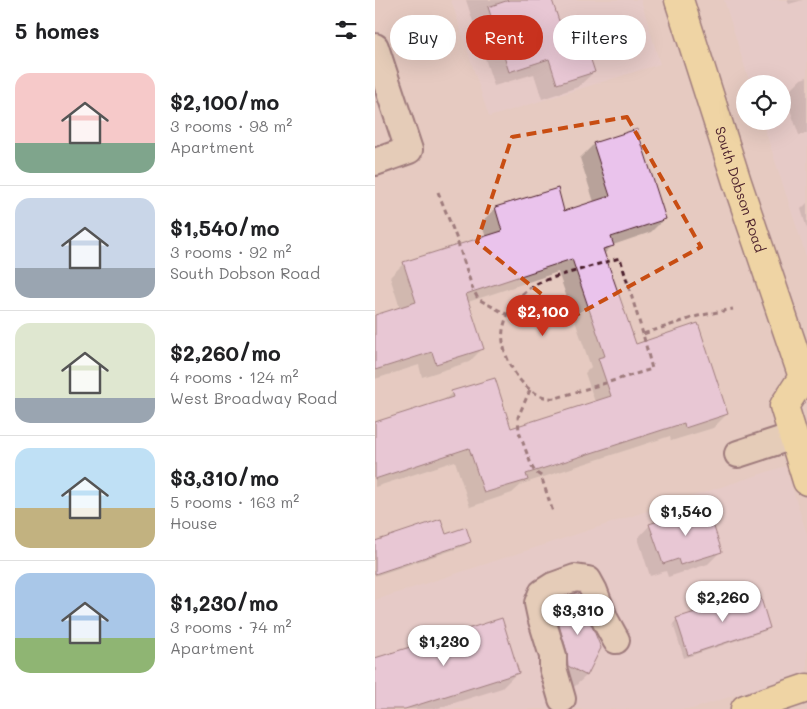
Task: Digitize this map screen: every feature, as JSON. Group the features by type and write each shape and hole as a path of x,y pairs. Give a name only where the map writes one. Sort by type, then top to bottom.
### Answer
{"main road":[{"name":"South Dobson Road","path":"679,0 737,182 805,378 785,406 807,481"},
{"path":"745,709 807,688"}],"lane":[{"path":"375,47 409,150 375,162"},
{"path":"738,454 793,436"},
{"path":"562,699 553,668 553,656 538,602 542,593 553,586 575,578 588,580 605,620 616,640"}],"path":[{"path":"438,192 478,299 508,315"},
{"path":"620,258 652,369 550,399 525,387 512,367 503,342 503,330 508,315 514,302 527,289 554,278 620,258"},
{"path":"643,334 698,316 733,309"},
{"path":"530,390 518,416 519,432 532,467 541,476 553,512"}],"highlighted area":[{"path":"627,117 701,247 571,318 477,242 512,137"}],"shaded area":[{"path":"451,0 641,0 645,15 553,15 553,60 646,60 646,17 660,64 489,117 470,60 543,60 543,15 466,15 466,46"},
{"path":"724,0 807,0 807,259 765,130 791,130 791,75 747,75"},
{"path":"785,466 807,534 807,672 692,709 375,709 375,600"}],"building":[{"path":"509,0 552,0 557,15 553,15 553,60 591,60 595,72 557,84 549,59 509,72 505,60 543,60 543,15 491,15 488,7"},
{"path":"637,129 666,219 611,237 614,246 603,249 636,344 698,323 728,414 685,428 684,423 526,474 528,480 484,493 469,448 375,479 375,422 453,397 451,391 495,378 511,428 611,396 598,358 605,356 572,259 466,294 484,349 436,364 432,352 375,370 375,315 416,302 403,262 502,231 495,207 558,188 564,211 610,196 593,143"},
{"path":"707,505 722,552 680,565 678,559 663,564 649,524"},
{"path":"441,519 446,534 466,527 471,542 375,574 375,541"},
{"path":"759,592 770,628 688,655 676,618"},
{"path":"581,599 601,648 587,676 568,666 567,652 554,608"},
{"path":"502,618 519,673 405,709 375,709 375,658"}]}
